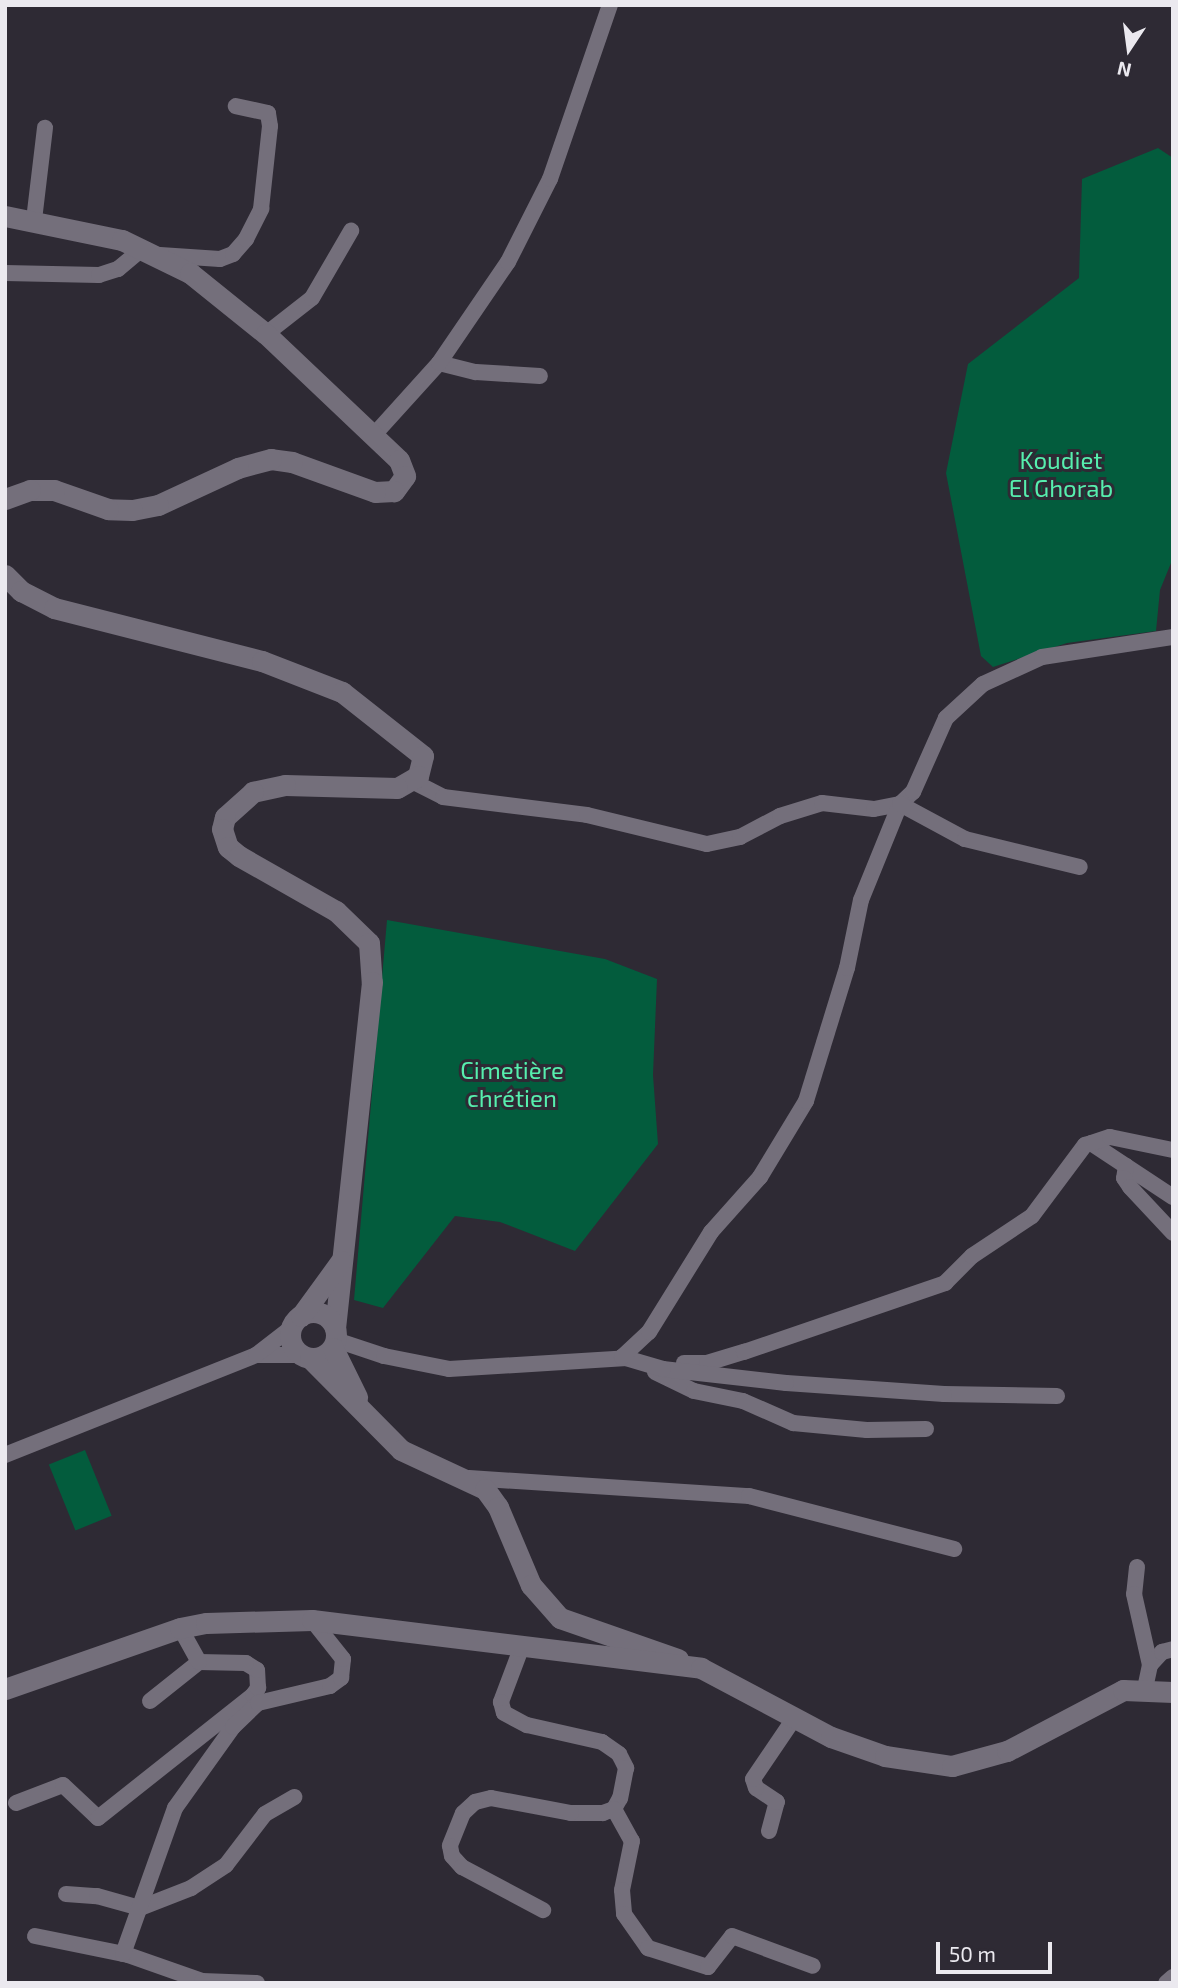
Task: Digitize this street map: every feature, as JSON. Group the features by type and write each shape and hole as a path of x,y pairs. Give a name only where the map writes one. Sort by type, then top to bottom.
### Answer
{"main road":[{"path":"5,216 88,229 149,252 190,273 266,334 404,468 404,481 394,491 375,492 292,462 271,459 238,468 158,505 132,510 108,509 54,490 30,490 5,499"},
{"path":"5,575 21,591 54,608 262,661 342,692 417,748 424,765 412,781 390,788 285,785 253,792 225,817 222,829 228,847 239,856 335,911 369,943 372,982 335,1339"},
{"path":"342,1259 296,1322 292,1344 401,1450 469,1478 485,1489 498,1507 531,1585 560,1618 701,1668 831,1737 884,1756 952,1766 1007,1751 1124,1690 1173,1692"},
{"path":"296,1322 317,1312 335,1339 365,1415"},
{"path":"306,1357 335,1339"},
{"path":"5,1689 180,1628 206,1623 312,1620 701,1668"}],"street":[{"path":"373,436 439,363 508,262 535,211 578,107 610,5"},
{"path":"5,273 99,275 118,270 149,252 220,259 233,254 246,239 261,209 271,126 268,113 236,106"},
{"path":"34,220 45,128"},
{"path":"266,334 312,298 351,231"},
{"path":"439,363 476,372 540,376"},
{"path":"622,1357 655,1323 711,1232 760,1177 806,1101 847,968 861,900 900,804 913,792 946,718 983,684 1042,657 1173,637"},
{"path":"412,781 443,797 587,815 707,844 740,838 780,816 822,803 874,809 900,804 965,839 1080,867"},
{"path":"335,1339 384,1356 449,1369 622,1357 707,1363 945,1283 972,1256 1032,1216 1067,1163 1091,1143 1111,1137 1173,1150"},
{"path":"1091,1143 1173,1197"},
{"path":"1126,1166 1124,1178 1130,1187 1173,1233"},
{"path":"5,1455 256,1355 296,1322"},
{"path":"256,1355 306,1357"},
{"path":"622,1357 645,1364 799,1384 944,1394 1057,1396"},
{"path":"645,1364 694,1391 743,1401 793,1423 867,1430 926,1429"},
{"path":"469,1478 750,1496 954,1549"},
{"path":"1137,1567 1134,1594 1150,1665 1144,1689"},
{"path":"122,1954 175,1808 233,1727 258,1703 330,1686 341,1678 343,1659 312,1620"},
{"path":"180,1628 199,1662"},
{"path":"522,1646 501,1702 504,1713 527,1725 602,1742 618,1754 626,1768 625,1782 614,1809"},
{"path":"1150,1665 1162,1652 1173,1649"},
{"path":"16,1803 63,1785 98,1818 258,1688 257,1670 246,1663 199,1662 150,1701"},
{"path":"769,1831 777,1802 756,1788 752,1779 796,1717"},
{"path":"66,1894 97,1896 139,1908 210,1879 265,1814 293,1797"},
{"path":"543,1910 462,1867 452,1856 450,1846 463,1813 475,1802 491,1798 585,1815 614,1809"},
{"path":"614,1809 632,1842 622,1890 624,1914 648,1948 708,1967 732,1936 813,1966"},
{"path":"35,1936 122,1954 202,1982 257,1983"},
{"path":"1166,1983 1173,1977"}],"green space":[{"name":"Koudiet El Ghorab","path":"1158,148 1173,158 1173,558 1160,590 1156,631 1067,643 993,667 981,656 946,473 968,364 1079,278 1082,179"},
{"name":"Cimetière chrétien","path":"387,920 605,959 657,979 653,1075 658,1144 575,1251 500,1222 455,1216 383,1308 354,1300"},
{"path":"85,1450 112,1516 75,1530 49,1465"}]}
